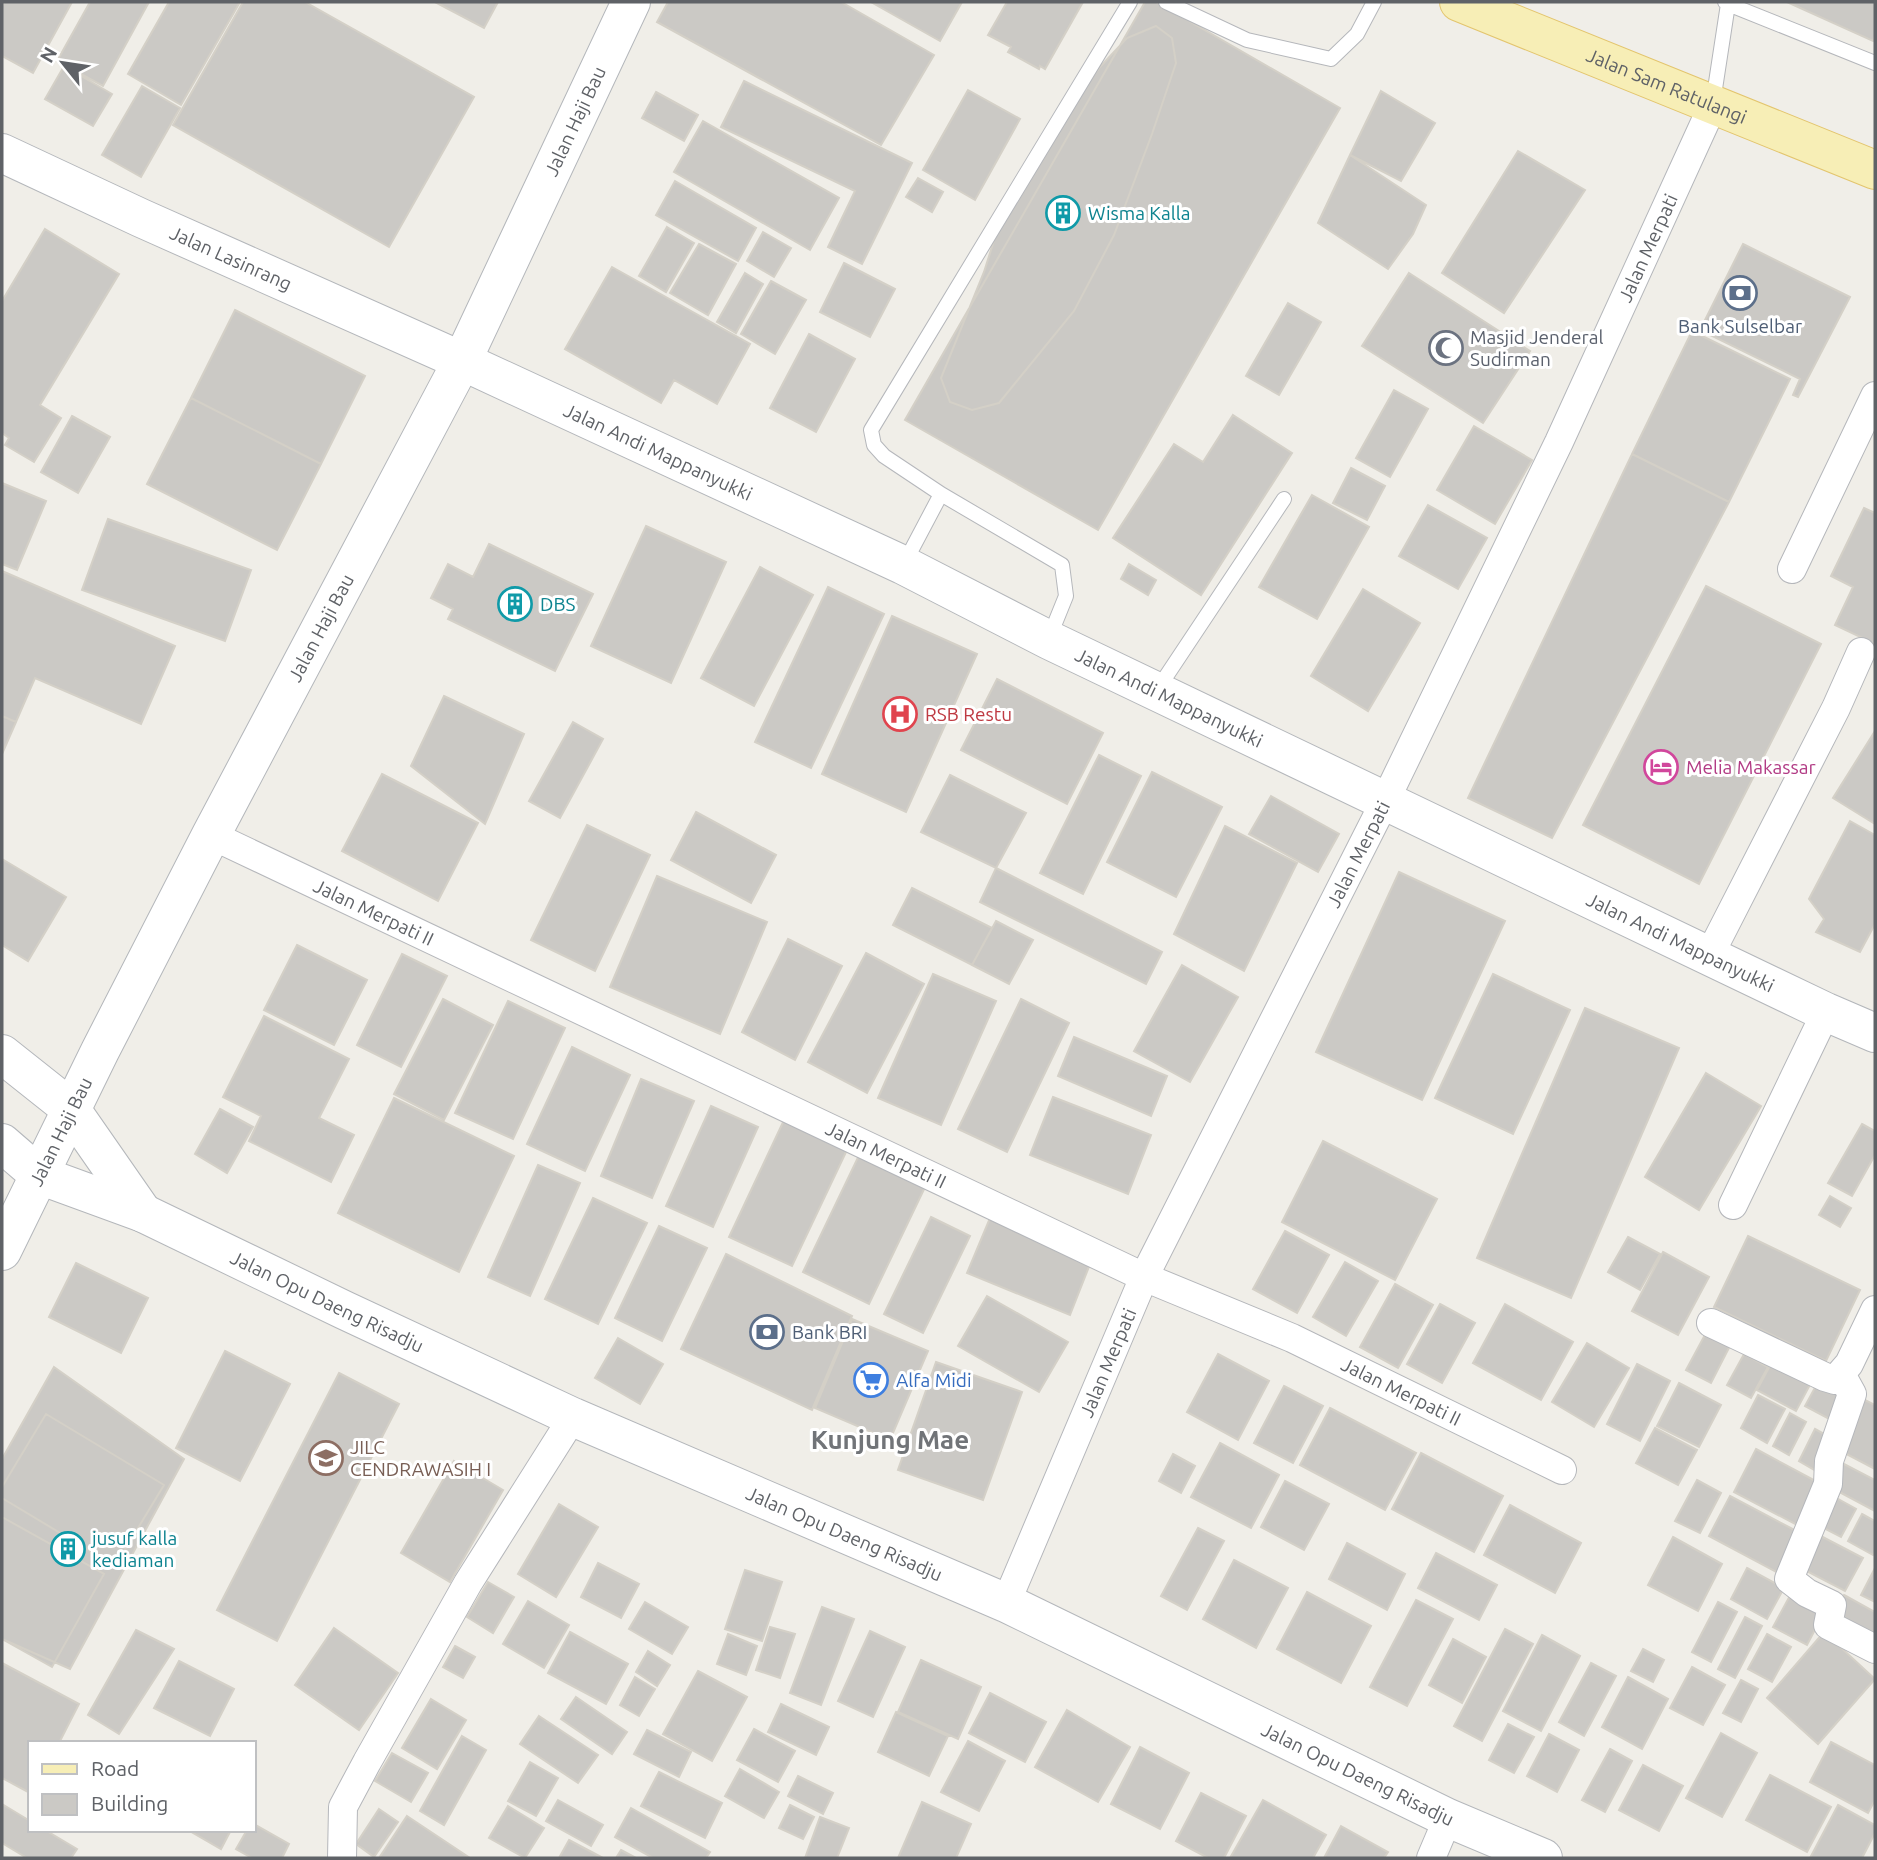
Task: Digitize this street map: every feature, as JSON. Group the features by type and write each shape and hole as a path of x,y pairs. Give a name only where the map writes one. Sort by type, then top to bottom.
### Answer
{"main road":[{"name":"Jalan Haji Bau","path":"2,1251 71,1108 211,835 462,361 631,2"},
{"name":"Jalan Sam Ratulangi","path":"1459,2 1875,170"},
{"name":"Jalan Lasinrang","path":"2,153 462,361"},
{"name":"Jalan Andi Mappanyukki","path":"462,361 903,565 1049,640 1826,1012 1875,1032"},
{"path":"2,1054 71,1108 143,1213"},
{"path":"2,1143 39,1175"},
{"name":"Jalan Opu Daeng Risadju","path":"39,1175 143,1213 573,1417 1006,1603 1448,1818 1543,1858"}],"street":[{"name":"Jalan Merpati","path":"1006,1603 1144,1277 1385,801 1559,442 1713,105"},
{"path":"1792,569 1875,396"},
{"path":"1709,956 1836,708 1861,652"},
{"name":"Jalan Merpati II","path":"211,835 1144,1277 1292,1338 1562,1470"},
{"path":"1733,1205 1826,1012"},
{"path":"1711,1323 1835,1380 1849,1364 1875,1310"},
{"path":"1841,1374 1853,1394 1829,1461 1828,1484 1789,1578 1807,1593 1832,1605 1828,1625 1875,1649"},
{"path":"342,1858 344,1807 367,1762 468,1583 573,1417"},
{"path":"1431,1858 1448,1818"}],"lane":[{"path":"1049,640 1066,596 1062,565 941,494 884,456 874,445 871,430 1130,2"},
{"path":"1166,2 1247,40 1331,59 1357,34 1374,2"},
{"path":"1713,105 1727,2 1875,63"},
{"path":"903,565 941,494"},
{"path":"1157,691 1284,499"}],"building":[{"path":"4,2 72,2 33,73 2,56"},
{"path":"90,2 149,2 103,86 57,61"},
{"path":"169,2 240,2 181,105 128,74"},
{"path":"243,2 305,2 474,97 389,247 173,125"},
{"path":"435,2 498,2 484,28"},
{"path":"668,2 841,2 934,55 881,145 657,22"},
{"path":"871,2 962,2 940,41"},
{"path":"1007,2 1083,2 1045,69 1040,66 1039,69 1008,52 1011,47 988,35"},
{"path":"1145,2 1156,2 1340,108 1098,530 905,420"},
{"path":"1787,2 1875,2 1873,41"},
{"name":"Wisma Kalla","path":"1156,26 1172,38 1176,63 1114,235 1074,311 999,403 972,410 950,402 941,378 984,272 1010,190 1100,67 1127,38"},
{"path":"64,66 112,94 93,126 45,99"},
{"path":"744,81 912,163 862,264 828,247 855,191 721,127"},
{"path":"142,86 180,108 141,177 102,155"},
{"path":"968,90 1020,119 975,200 923,170"},
{"path":"1381,91 1435,123 1401,181 1350,155"},
{"path":"656,92 698,115 684,141 642,118"},
{"path":"703,121 839,198 810,250 674,172"},
{"path":"1518,151 1585,190 1504,313 1442,273"},
{"path":"1350,155 1426,205 1413,234 1388,269 1318,223"},
{"path":"918,178 943,192 932,212 906,197"},
{"path":"675,181 756,228 738,261 656,215"},
{"path":"667,227 694,243 666,292 639,276"},
{"path":"45,229 119,274 40,405 61,418 34,462 5,445 9,438 2,433 2,301"},
{"path":"763,232 791,248 774,277 747,261"},
{"path":"699,244 736,264 708,315 670,293"},
{"path":"1743,244 1850,297 1798,397 1793,395 1800,379 1700,330"},
{"path":"844,263 895,289 870,337 820,312"},
{"path":"612,267 750,344 717,404 674,380 661,403 565,349"},
{"path":"745,273 763,284 736,333 717,322"},
{"name":"Masjid Jenderal Sudirman","path":"1409,273 1530,351 1483,423 1362,346"},
{"path":"771,281 806,300 775,354 741,334"},
{"path":"1288,303 1321,322 1279,395 1246,376"},
{"path":"235,310 365,376 321,464 191,398"},
{"path":"1692,331 1790,379 1729,502 1632,454"},
{"path":"809,334 855,359 816,432 770,408"},
{"path":"1394,390 1428,409 1390,477 1356,458"},
{"path":"191,398 321,464 277,550 147,484"},
{"path":"1233,415 1292,453 1201,595 1113,538 1174,444 1203,462"},
{"path":"72,416 110,437 78,493 41,472"},
{"path":"1474,426 1532,460 1495,524 1437,490"},
{"path":"1632,454 1729,502 1552,838 1468,798"},
{"path":"1351,468 1385,486 1367,520 1333,503"},
{"path":"2,483 46,501 17,570 2,564"},
{"path":"1312,495 1369,527 1317,619 1259,587"},
{"path":"1428,505 1487,538 1458,589 1399,556"},
{"path":"1864,508 1875,513 1875,644 1835,625 1853,587 1831,576"},
{"path":"108,519 251,570 225,641 82,590"},
{"path":"646,526 726,562 671,683 591,646"},
{"name":"DBS","path":"489,544 593,594 555,671 448,619 453,609 431,598 448,564 473,577"},
{"path":"1129,564 1156,580 1148,595 1121,579"},
{"path":"760,567 813,595 754,706 701,678"},
{"path":"2,571 175,646 141,724 35,678 16,722 2,716"},
{"name":"Melia Makassar","path":"1706,586 1821,644 1699,884 1583,825"},
{"path":"828,587 884,614 811,768 755,742"},
{"path":"1363,589 1420,623 1368,711 1311,676"},
{"name":"RSB Restu","path":"892,616 977,654 906,812 822,774"},
{"path":"997,679 1103,733 1067,804 961,750"},
{"path":"444,696 524,734 485,824 411,766"},
{"path":"2,716 16,722 2,754"},
{"path":"573,722 603,739 560,818 529,801"},
{"path":"1875,731 1875,824 1833,798"},
{"path":"1099,755 1141,776 1083,894 1040,873"},
{"path":"1152,772 1222,807 1176,897 1107,862"},
{"path":"382,774 478,823 438,901 342,851"},
{"path":"950,775 1026,813 996,868 921,832"},
{"path":"1271,796 1339,834 1318,872 1249,834"},
{"path":"696,812 776,855 751,903 671,860"},
{"path":"1850,821 1875,835 1875,924 1860,952 1816,932 1824,919 1809,899"},
{"path":"587,825 650,855 595,971 531,940"},
{"path":"1225,826 1297,863 1244,971 1174,934"},
{"path":"2,859 66,897 28,961 2,945"},
{"path":"996,868 1162,952 1146,984 980,902"},
{"path":"1399,872 1505,921 1422,1100 1316,1052"},
{"path":"657,876 767,922 720,1034 610,987"},
{"path":"912,888 992,928 972,965 893,925"},
{"path":"996,921 1033,940 1009,984 972,965"},
{"path":"788,939 842,966 795,1060 742,1032"},
{"path":"297,945 367,980 334,1045 264,1010"},
{"path":"866,953 924,984 867,1093 808,1062"},
{"path":"402,954 447,976 401,1067 357,1045"},
{"path":"1182,965 1238,997 1190,1082 1134,1051"},
{"path":"933,974 996,1001 941,1125 878,1098"},
{"path":"1493,974 1570,1010 1513,1134 1435,1098"},
{"path":"443,999 493,1025 444,1120 394,1094"},
{"path":"1021,999 1069,1023 1007,1152 958,1129"},
{"path":"508,1001 565,1028 513,1139 455,1113"},
{"path":"1585,1008 1679,1048 1571,1298 1477,1258"},
{"path":"264,1016 349,1059 319,1118 354,1135 331,1182 249,1141 261,1116 223,1097"},
{"path":"1074,1037 1167,1076 1151,1116 1058,1076"},
{"path":"572,1047 630,1075 585,1171 527,1144"},
{"path":"1706,1073 1761,1106 1699,1210 1645,1177"},
{"path":"641,1079 694,1101 652,1198 601,1176"},
{"path":"1053,1097 1151,1135 1128,1194 1030,1155"},
{"path":"394,1098 514,1156 459,1272 338,1213"},
{"path":"711,1106 758,1127 713,1227 666,1206"},
{"path":"220,1109 253,1127 227,1173 195,1154"},
{"path":"784,1120 847,1150 792,1266 729,1237"},
{"path":"1862,1124 1875,1131 1875,1155 1852,1196 1828,1183"},
{"path":"1323,1141 1437,1199 1395,1280 1282,1222"},
{"path":"862,1149 928,1181 869,1304 803,1272"},
{"path":"538,1165 580,1183 530,1296 488,1277"},
{"path":"1830,1196 1851,1208 1840,1227 1819,1215"},
{"path":"593,1198 647,1223 598,1324 545,1299"},
{"path":"931,1217 970,1236 923,1333 884,1314"},
{"path":"990,1218 1092,1259 1070,1315 967,1273"},
{"path":"659,1226 707,1248 662,1341 615,1318"},
{"path":"1285,1231 1329,1255 1297,1313 1253,1289"},
{"path":"1748,1236 1860,1290 1826,1361 1714,1307"},
{"path":"1628,1237 1660,1254 1640,1290 1608,1272"},
{"path":"1663,1252 1709,1277 1678,1335 1632,1311"},
{"name":"Bank BRI","path":"726,1254 852,1316 812,1410 681,1349"},
{"path":"1345,1262 1378,1281 1346,1336 1313,1317"},
{"path":"76,1263 148,1298 121,1353 49,1317"},
{"path":"1395,1284 1433,1305 1398,1368 1360,1347"},
{"path":"987,1296 1068,1342 1039,1392 958,1346"},
{"path":"1440,1304 1475,1323 1442,1383 1407,1364"},
{"path":"1505,1304 1573,1342 1541,1400 1473,1363"},
{"name":"Alfa Midi","path":"852,1319 928,1351 890,1440 815,1408"},
{"path":"1707,1331 1731,1344 1711,1383 1686,1370"},
{"path":"618,1338 663,1364 640,1404 595,1378"},
{"path":"1587,1343 1629,1368 1594,1427 1552,1402"},
{"path":"225,1351 290,1384 240,1481 176,1448"},
{"path":"1218,1354 1269,1381 1238,1440 1187,1412"},
{"path":"1744,1354 1768,1367 1751,1398 1727,1385"},
{"path":"1773,1360 1812,1381 1796,1411 1757,1390"},
{"path":"936,1362 1022,1392 983,1500 898,1470"},
{"path":"1637,1364 1670,1381 1640,1441 1607,1424"},
{"name":"jusuf kalla kediaman","path":"54,1367 184,1459 70,1669 2,1639 2,1459"},
{"path":"339,1373 399,1404 277,1641 217,1610"},
{"path":"1818,1382 1846,1397 1833,1421 1805,1406"},
{"path":"1679,1383 1721,1405 1699,1447 1657,1426"},
{"path":"1284,1386 1323,1406 1293,1463 1254,1443"},
{"path":"1758,1395 1785,1409 1767,1443 1741,1428"},
{"path":"1863,1399 1875,1405 1875,1469 1837,1449"},
{"path":"1330,1408 1416,1453 1385,1510 1300,1465"},
{"path":"1790,1413 1806,1422 1789,1455 1773,1446"},
{"path":"46,1414 164,1485 115,1566 2,1498 2,1487"},
{"path":"1655,1428 1697,1450 1678,1485 1636,1463"},
{"path":"1815,1429 1835,1440 1818,1472 1799,1461"},
{"path":"1220,1443 1279,1475 1251,1528 1191,1497"},
{"path":"1756,1449 1823,1485 1801,1527 1734,1492"},
{"path":"1421,1453 1503,1496 1474,1552 1392,1509"},
{"path":"1173,1454 1195,1466 1181,1493 1159,1481"},
{"path":"454,1461 503,1490 450,1582 401,1553"},
{"path":"1842,1463 1875,1480 1875,1511 1830,1487"},
{"path":"1697,1480 1721,1493 1700,1533 1675,1521"},
{"path":"1285,1481 1329,1504 1304,1550 1261,1527"},
{"path":"1831,1495 1856,1509 1841,1537 1816,1524"},
{"path":"1730,1496 1804,1535 1782,1575 1709,1536"},
{"path":"559,1504 598,1527 556,1597 518,1574"},
{"path":"1510,1505 1581,1543 1555,1593 1484,1555"},
{"path":"1862,1514 1875,1521 1873,1555 1848,1541"},
{"path":"2,1517 104,1574 52,1667 2,1639"},
{"path":"1198,1528 1224,1541 1187,1610 1161,1596"},
{"path":"1815,1533 1863,1558 1845,1591 1797,1566"},
{"path":"1673,1537 1722,1564 1698,1611 1648,1585"},
{"path":"1347,1543 1405,1574 1387,1610 1329,1579"},
{"path":"1436,1553 1497,1585 1479,1620 1418,1588"},
{"path":"1234,1560 1288,1588 1256,1648 1203,1619"},
{"path":"598,1563 639,1584 621,1618 581,1597"},
{"path":"1747,1568 1784,1588 1767,1619 1731,1599"},
{"path":"1875,1568 1875,1602 1861,1595"},
{"path":"745,1570 782,1582 762,1641 725,1629"},
{"path":"488,1582 514,1597 493,1633 467,1617"},
{"path":"1793,1590 1827,1607 1807,1645 1773,1627"},
{"path":"1307,1592 1371,1626 1341,1683 1277,1649"},
{"path":"1844,1595 1875,1612 1875,1635 1834,1613"},
{"path":"1416,1600 1453,1619 1407,1706 1370,1687"},
{"path":"528,1601 569,1625 544,1668 503,1644"},
{"path":"645,1602 688,1627 672,1654 629,1629"},
{"path":"1718,1602 1737,1612 1711,1662 1692,1652"},
{"path":"822,1607 854,1619 821,1705 790,1693"},
{"path":"1745,1617 1762,1626 1735,1678 1718,1669"},
{"path":"770,1627 795,1634 780,1678 756,1670"},
{"path":"334,1628 398,1673 359,1730 295,1685"},
{"path":"1505,1629 1533,1644 1482,1741 1454,1726"},
{"path":"136,1630 174,1649 119,1734 88,1715"},
{"path":"870,1631 905,1647 873,1717 838,1701"},
{"path":"570,1632 628,1664 606,1704 548,1673"},
{"path":"1824,1632 1875,1679 1818,1744 1767,1698"},
{"path":"728,1634 757,1646 746,1675 717,1664"},
{"path":"1767,1634 1791,1647 1772,1682 1748,1669"},
{"path":"1542,1635 1580,1656 1541,1731 1503,1711"},
{"path":"1453,1639 1486,1657 1462,1703 1429,1685"},
{"path":"455,1646 475,1657 463,1678 443,1667"},
{"path":"1643,1649 1664,1660 1653,1682 1631,1671"},
{"path":"648,1651 670,1665 657,1686 636,1672"},
{"path":"921,1660 981,1687 958,1739 898,1712"},
{"path":"179,1661 234,1689 210,1736 154,1708"},
{"path":"2,1663 79,1704 60,1741 28,1741 28,1792 2,1778"},
{"path":"1591,1663 1616,1676 1584,1736 1559,1722"},
{"path":"1692,1667 1725,1685 1703,1725 1670,1708"},
{"path":"698,1671 747,1697 712,1761 663,1734"},
{"path":"635,1677 655,1689 639,1716 620,1705"},
{"path":"1628,1677 1668,1699 1642,1749 1602,1727"},
{"path":"1741,1680 1758,1689 1741,1722 1723,1713"},
{"path":"990,1693 1046,1722 1025,1762 969,1733"},
{"path":"576,1697 627,1732 612,1754 561,1719"},
{"path":"431,1699 466,1720 437,1769 402,1748"},
{"path":"781,1704 829,1727 816,1755 768,1732"},
{"path":"1067,1710 1130,1747 1098,1802 1035,1767"},
{"path":"896,1712 948,1736 929,1776 878,1752"},
{"path":"539,1716 598,1755 578,1783 520,1744"},
{"path":"1508,1724 1534,1737 1514,1773 1489,1760"},
{"path":"754,1729 795,1751 778,1782 737,1760"},
{"path":"647,1730 691,1752 679,1777 634,1754"},
{"path":"1721,1733 1757,1753 1722,1817 1686,1798"},
{"path":"1549,1734 1579,1750 1557,1792 1527,1776"},
{"path":"462,1736 486,1750 444,1825 420,1811"},
{"path":"968,1741 1005,1761 979,1811 941,1792"},
{"path":"1831,1742 1875,1765 1875,1800 1868,1813 1810,1782"},
{"path":"1140,1747 1189,1773 1160,1829 1111,1804"},
{"path":"1610,1749 1632,1761 1605,1812 1582,1800"},
{"path":"392,1753 428,1773 411,1802 375,1781"},
{"path":"530,1762 558,1778 536,1816 508,1801"},
{"path":"1643,1765 1683,1786 1659,1831 1619,1810"},
{"path":"740,1769 779,1792 764,1818 725,1796"},
{"path":"659,1772 722,1803 705,1838 641,1806"},
{"path":"1770,1775 1831,1807 1807,1852 1746,1820"},
{"path":"798,1776 833,1793 823,1814 788,1796"},
{"path":"1201,1793 1246,1816 1224,1858 1208,1858 1176,1841"},
{"path":"558,1800 603,1825 591,1846 546,1821"},
{"path":"1263,1800 1326,1835 1313,1858 1230,1858"},
{"path":"922,1802 971,1824 956,1858 898,1858"},
{"path":"2,1804 28,1820 28,1832 48,1832 77,1849 71,1858 27,1858 2,1843"},
{"path":"790,1805 814,1817 803,1839 779,1828"},
{"path":"1838,1805 1875,1825 1875,1833 1862,1858 1810,1858"},
{"path":"508,1806 544,1828 525,1858 489,1838"},
{"path":"631,1808 710,1852 706,1858 653,1858 615,1837"},
{"path":"379,1809 398,1822 374,1857 356,1844"},
{"path":"407,1816 470,1858 379,1858"},
{"path":"820,1817 849,1828 837,1858 805,1858"},
{"path":"256,1825 289,1844 282,1858 252,1858 236,1849 246,1832 256,1832"},
{"path":"1341,1826 1388,1852 1384,1858 1324,1858"},
{"path":"191,1832 230,1832 221,1849"},
{"path":"569,1840 603,1858 559,1858"},
{"path":"621,1850 636,1858 616,1858"}],"place":[{"name":"Wisma Kalla","path":"1063,213"},
{"name":"Bank Sulselbar","path":"1740,293"},
{"name":"Masjid Jenderal Sudirman","path":"1446,348"},
{"name":"DBS","path":"515,604"},
{"name":"RSB Restu","path":"900,714"},
{"name":"Melia Makassar","path":"1661,767"},
{"name":"Bank BRI","path":"767,1332"},
{"name":"Alfa Midi","path":"871,1380"},
{"name":"JILC CENDRAWASIH I","path":"326,1458"},
{"name":"jusuf kalla kediaman","path":"68,1549"}],"district":[{"name":"Kunjung Mae","path":"890,1439"}]}
